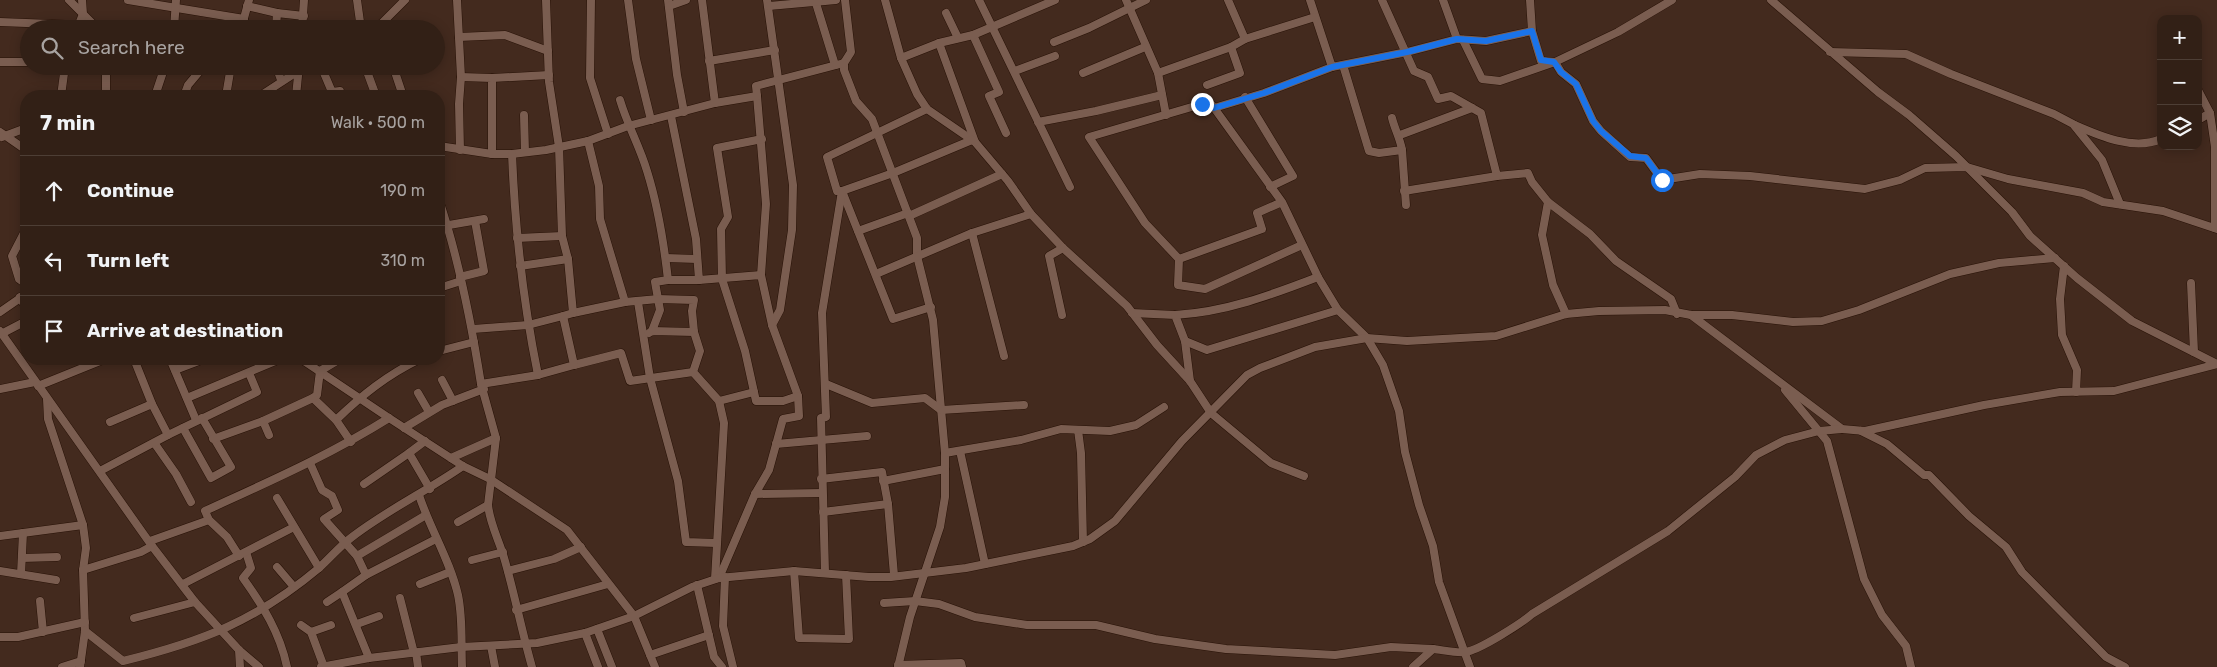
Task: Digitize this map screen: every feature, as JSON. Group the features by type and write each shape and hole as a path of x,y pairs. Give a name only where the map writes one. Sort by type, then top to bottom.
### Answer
{"street":[{"path":"69,0 88,20"},
{"path":"80,20 82,0"},
{"path":"128,0 176,4 244,19 248,3 277,13 304,16"},
{"path":"303,20 304,0"},
{"path":"357,0 360,20"},
{"path":"385,20 404,0"},
{"path":"456,0 461,77 459,104 460,150"},
{"path":"546,0 548,75 559,146 562,236 568,259 573,313"},
{"path":"591,0 590,78 608,134"},
{"path":"628,0 636,59 651,120"},
{"path":"684,112 677,75 668,3 686,0"},
{"path":"702,0 715,103"},
{"path":"772,325 780,310 793,221 793,185 778,79 776,50 768,3 836,0"},
{"path":"845,0 851,52 844,63 844,70 856,101 872,119 917,238 917,256 931,307 945,453 940,527 915,601 898,666 962,664 962,667"},
{"path":"884,0 901,58 917,94 928,109 973,141 1002,174 1031,214 1063,248 1106,285 1132,313 1157,345 1190,381 1211,413 1271,463 1304,476"},
{"path":"979,0 1070,187"},
{"path":"901,58 939,43 973,36 990,26 1055,0"},
{"path":"1054,42 1089,28 1127,3 1146,0"},
{"path":"1228,0 1245,39"},
{"path":"1310,0 1332,67"},
{"path":"1382,0 1414,71 1428,76 1438,99 1451,96 1481,113 1497,176"},
{"path":"1443,0 1460,39 1482,79 1500,81 1554,62 1618,32 1672,0"},
{"path":"1530,0 1532,31 1541,60 1554,62 1561,72 1576,84 1593,121 1601,131 1630,156 1646,158 1662,180 1700,174 1760,177 1865,189 1900,180 1925,168 1967,167 2008,179 2083,193 2103,202 2163,211 2216,229 2215,147 2210,112 2202,97"},
{"path":"1771,0 1830,52 1909,115 1967,167 2012,212 2030,236 2064,266 2132,321 2217,364"},
{"path":"816,1 834,65"},
{"path":"1127,3 1158,72 1166,115"},
{"path":"175,20 176,4"},
{"path":"277,13 277,20"},
{"path":"946,13 958,38"},
{"path":"1158,72 1231,46 1245,39 1315,17"},
{"path":"0,22 20,23"},
{"path":"1214,108 1245,97 1264,93 1332,67 1460,39 1486,41 1532,31"},
{"path":"459,37 505,35 548,51"},
{"path":"973,36 999,92 989,96 1006,133"},
{"path":"939,43 973,141"},
{"path":"1083,73 1145,46"},
{"path":"1207,85 1240,73 1231,46"},
{"path":"710,61 776,50"},
{"path":"1830,52 1906,54 1951,74 2054,114 2108,139 2150,144 2157,141"},
{"path":"1015,71 1055,56"},
{"path":"0,62 20,62"},
{"path":"720,578 755,494 769,470 783,419 799,416 798,396 772,325 761,275 766,204 762,139 756,86 844,63"},
{"path":"1343,65 1369,151 1379,153 1402,150"},
{"path":"62,90 64,75"},
{"path":"106,75 106,90"},
{"path":"157,90 162,75"},
{"path":"186,90 196,75"},
{"path":"227,90 230,75"},
{"path":"279,75 281,80"},
{"path":"268,90 289,75"},
{"path":"297,90 300,75"},
{"path":"325,75 331,90"},
{"path":"368,75 374,90"},
{"path":"396,75 401,90"},
{"path":"461,77 492,78 548,75"},
{"path":"492,78 492,154"},
{"path":"1038,122 1096,111 1162,95"},
{"path":"445,147 492,154 525,152 588,141 628,126 672,116 715,103 757,96"},
{"path":"1245,97 1293,176 1270,187"},
{"path":"620,100 628,126 647,170 666,258 668,280"},
{"path":"1302,245 1205,290 1178,285 1178,259 1145,223 1089,137 1202,104 1212,106 1282,202 1318,277 1338,310 1367,338 1383,365 1399,411 1405,452 1419,505 1434,546 1439,582 1470,667"},
{"path":"1400,135 1472,108"},
{"path":"928,109 827,157 837,190 842,191 893,173 973,141"},
{"path":"2202,117 2210,112"},
{"path":"524,115 525,152"},
{"path":"672,116 696,239 699,280"},
{"path":"1392,118 1395,130 1400,135 1406,205"},
{"path":"2073,124 2102,160 2120,204"},
{"path":"2,135 20,130"},
{"path":"2,135 20,146"},
{"path":"762,139 717,148 728,217 721,229 722,279 745,351 756,401 783,400 798,396"},
{"path":"588,141 599,186 600,219 625,302"},
{"path":"512,154 520,266 528,325 538,375"},
{"path":"1404,190 1528,173 1532,182 1548,202 1590,234 1622,265 1670,298 1677,314"},
{"path":"858,231 909,214 1002,174"},
{"path":"842,191 893,319 931,307"},
{"path":"825,572 822,418 826,417 826,384 822,313 842,191"},
{"path":"1178,259 1262,229 1256,213 1282,202"},
{"path":"1548,202 1542,235 1553,285 1566,314"},
{"path":"876,274 972,233 1031,214"},
{"path":"445,220 449,225 473,329 482,386 496,438 490,479 489,516 503,552 516,610 532,667"},
{"path":"445,286 484,271 480,220 449,225"},
{"path":"972,233 1004,356"},
{"path":"517,238 562,236"},
{"path":"20,241 12,256 20,280"},
{"path":"1062,315 1049,256 1063,248"},
{"path":"666,258 697,259"},
{"path":"301,625 311,632 328,667 371,658 461,647 525,644 585,633 634,616 697,585 720,578 794,571 869,577 894,576 985,564 1056,550 1083,542 1102,532 1115,521 1182,441 1246,375 1315,347 1367,338 1407,342 1496,336 1566,314 1665,310 1691,316 1732,315 1793,322 1822,321 1859,310 1950,274 1999,263 2055,258"},
{"path":"520,266 568,259"},
{"path":"2064,266 2060,299 2062,335 2077,370 2076,392"},
{"path":"644,338 652,331 660,310 655,282 761,275"},
{"path":"1132,313 1175,315 1231,308 1318,277"},
{"path":"2191,283 2194,352"},
{"path":"0,312 20,298"},
{"path":"473,329 528,325 625,302 638,302 658,298 694,300 692,311 694,332 700,351 693,372"},
{"path":"638,302 650,378 678,481 686,542 716,543"},
{"path":"1185,341 1207,350 1338,310"},
{"path":"1175,315 1185,341 1190,381"},
{"path":"563,316 574,365"},
{"path":"1691,316 1842,429"},
{"path":"20,324 1,332 20,359"},
{"path":"652,331 694,332"},
{"path":"445,349 474,342"},
{"path":"404,428 429,412 482,386 538,375 621,353 630,381 693,372"},
{"path":"884,603 915,601 939,604 975,617 1027,625 1096,625 1155,639 1226,650 1335,655 1391,647 1465,652 1476,648 1525,620 1668,531 1733,479 1756,455 1785,440 1819,431 1860,430 1984,404 2060,392 2114,391 2217,364"},
{"path":"24,365 151,544 195,602 238,650 259,667"},
{"path":"0,389 37,384 89,365"},
{"path":"136,365 152,404 168,434"},
{"path":"173,365 187,398 231,467 211,478 182,428"},
{"path":"175,370 188,365"},
{"path":"187,398 267,365"},
{"path":"310,365 388,418 464,466 490,479 567,530 634,616 655,667"},
{"path":"213,439 263,421 313,398 317,395 320,372 331,365"},
{"path":"336,420 360,398 399,369 407,365"},
{"path":"693,372 719,401 724,423 716,543 723,626 733,667"},
{"path":"100,472 155,444 168,434 257,392 249,373"},
{"path":"442,380 453,401"},
{"path":"1778,381 1828,442 1864,579 1882,615 1906,646 1911,667"},
{"path":"826,384 872,403 925,398 941,410 1024,405"},
{"path":"719,401 754,392"},
{"path":"418,393 429,412"},
{"path":"313,398 336,420 351,442"},
{"path":"47,399 48,419 82,525 86,548 82,570 85,631 81,664 62,667"},
{"path":"110,422 152,404"},
{"path":"945,453 1021,440 1061,429 1110,431 1136,425 1164,407"},
{"path":"239,556 227,537 209,520 205,511 310,463 351,442 388,418"},
{"path":"263,421 269,435"},
{"path":"1078,430 1081,453 1083,542"},
{"path":"1860,430 1887,444 1924,475 1929,475 1968,516 2006,547 2022,572 2106,656 2125,667"},
{"path":"776,444 867,436"},
{"path":"451,458 496,438"},
{"path":"364,484 425,441"},
{"path":"155,444 176,474 191,502"},
{"path":"960,451 985,564"},
{"path":"409,453 430,489"},
{"path":"310,463 322,490 332,496 338,510 324,519 357,556 366,576"},
{"path":"85,631 123,661 177,648 222,631 265,608 319,568 345,543 399,504 430,489 464,466"},
{"path":"883,481 945,469"},
{"path":"822,479 882,472 888,504 894,576"},
{"path":"755,494 822,493"},
{"path":"419,495 436,539 443,550 458,595 463,638 461,647 462,667"},
{"path":"277,498 319,568"},
{"path":"823,512 888,504"},
{"path":"458,522 488,505"},
{"path":"357,556 426,515"},
{"path":"82,570 141,552 151,544 209,520"},
{"path":"0,536 82,525"},
{"path":"183,584 294,527"},
{"path":"21,574 23,533"},
{"path":"327,602 366,576 436,539"},
{"path":"508,571 554,559 581,547"},
{"path":"246,552 251,568 243,578 265,608 273,628 282,642 286,667"},
{"path":"472,560 503,552"},
{"path":"22,558 57,556"},
{"path":"277,567 294,587"},
{"path":"0,571 56,580"},
{"path":"794,571 799,638 849,639 846,575"},
{"path":"420,584 450,572"},
{"path":"516,610 608,584"},
{"path":"697,585 714,657 722,667"},
{"path":"342,592 371,658 377,667"},
{"path":"400,598 418,667"},
{"path":"40,601 43,632"},
{"path":"134,618 195,602"},
{"path":"357,624 379,616"},
{"path":"0,637 18,637 85,622"},
{"path":"311,632 331,625"},
{"path":"598,629 612,667"},
{"path":"585,633 598,667"},
{"path":"650,655 708,634"},
{"path":"491,646 495,667"},
{"path":"1413,667 1434,649"},
{"path":"238,650 240,667"}],"route":[{"path":"1202,104 1214,108 1245,97 1264,93 1321,73 1332,67 1407,52 1457,39 1486,41 1532,31 1541,60 1554,62 1561,72 1576,84 1593,121 1601,131 1630,156 1646,158 1662,180"}]}
